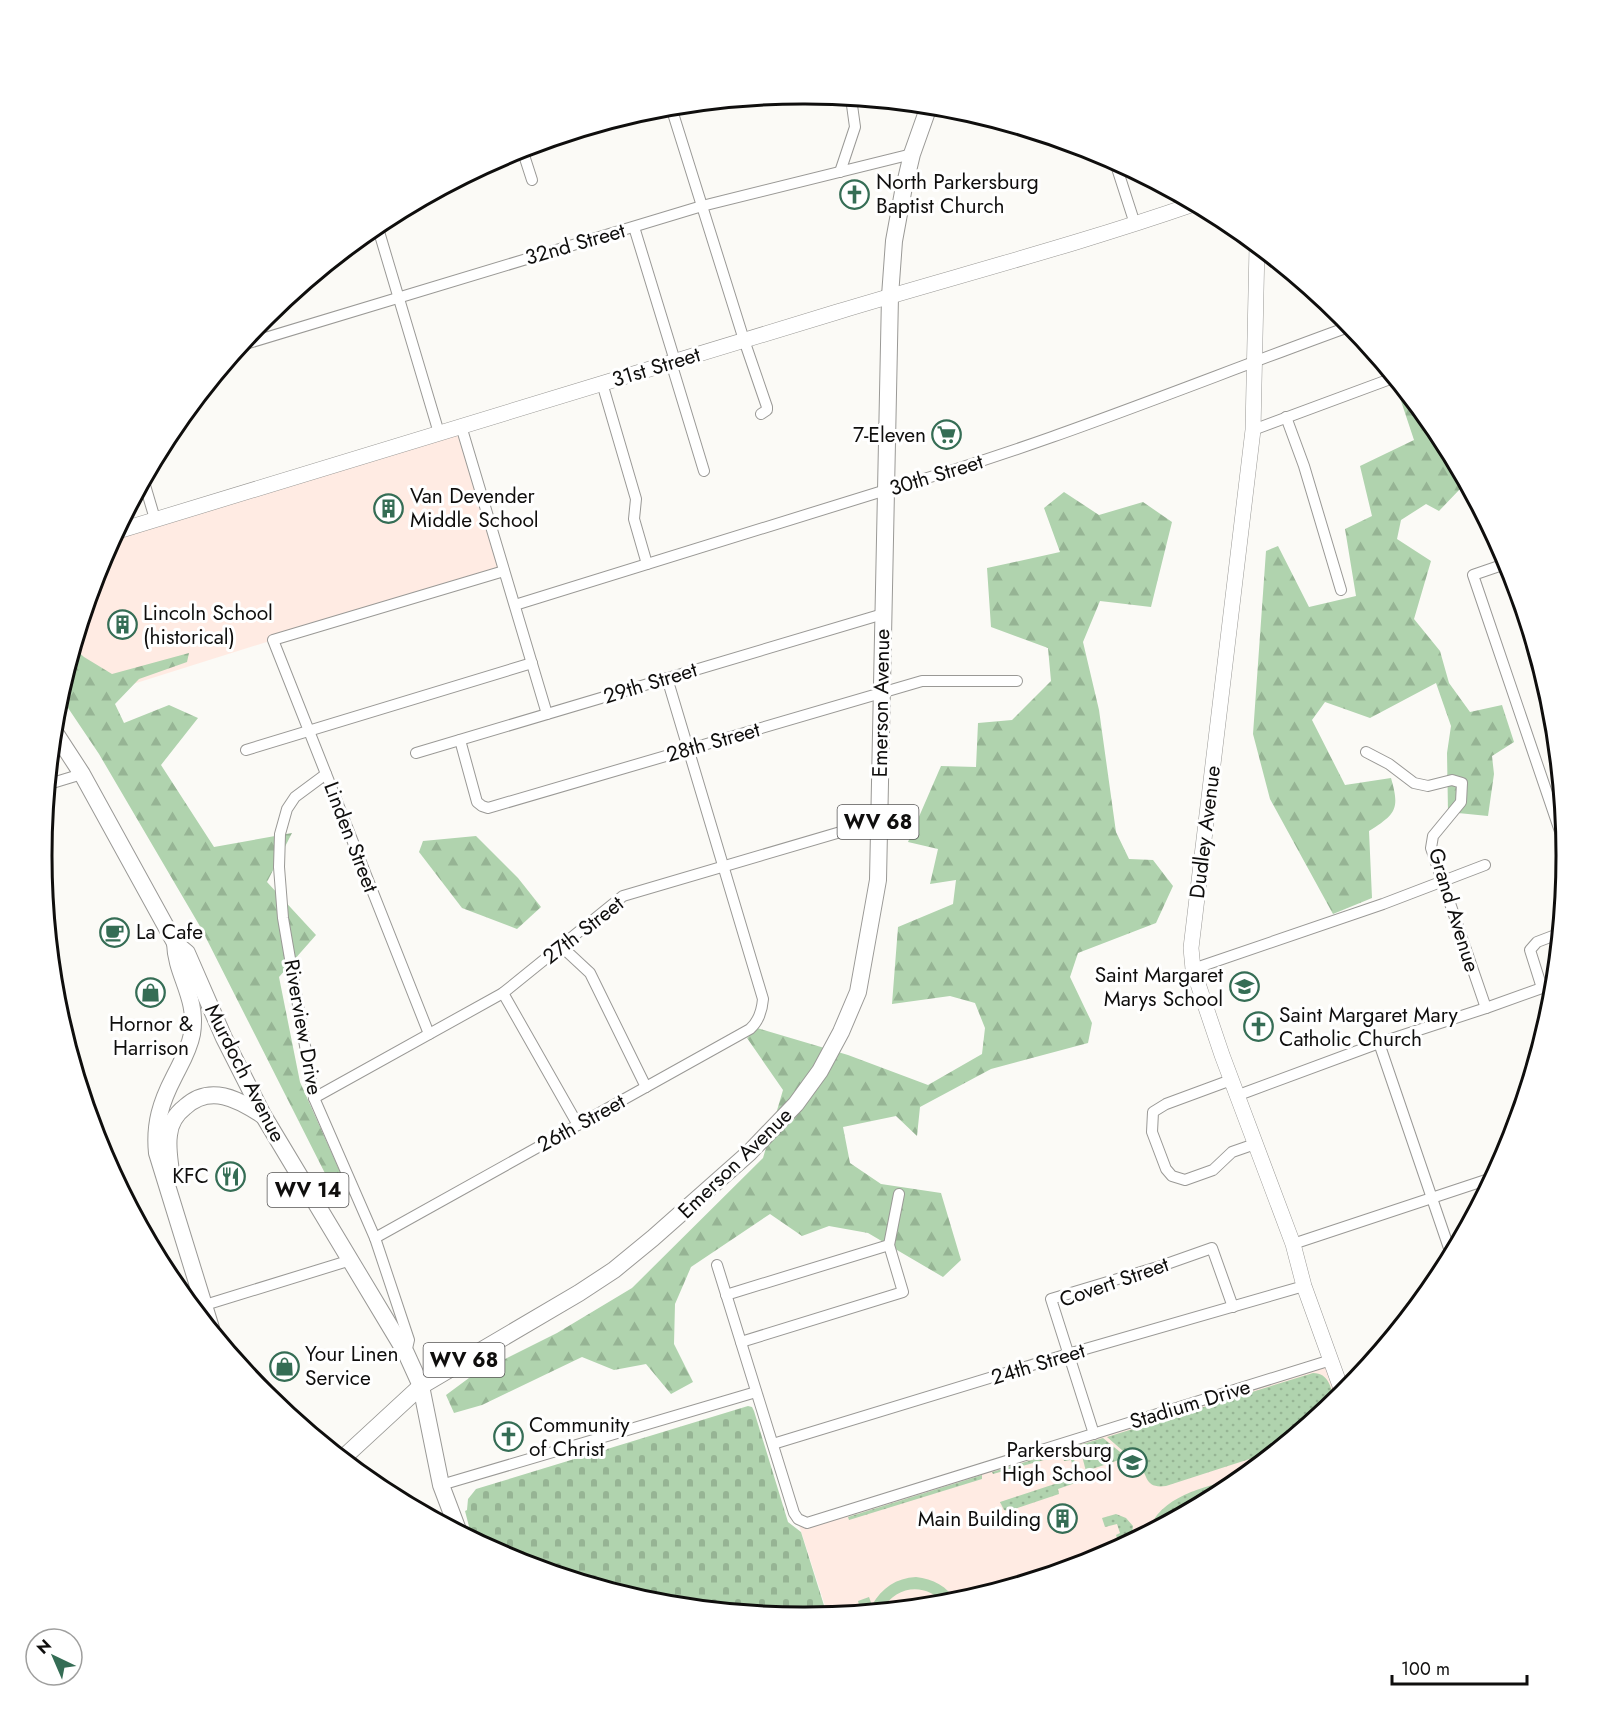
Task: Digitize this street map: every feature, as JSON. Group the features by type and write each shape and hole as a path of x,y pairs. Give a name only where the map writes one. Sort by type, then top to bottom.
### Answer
{"main road":[{"name":"Emerson Avenue","path":"421,1386 614,1270 749,1153 796,1104 825,1061 841,1032 858,992 878,880 890,296 894,241 912,154 926,114"},
{"name":"Murdoch Avenue","path":"61,742 82,774 176,943 187,953 224,1038 263,1116 406,1353 421,1386 441,1485 454,1520"},
{"name":"Murdoch Avenue","path":"176,943 176,959 186,980 192,1004 193,1022"},
{"path":"193,1022 210,1027 224,1038"},
{"name":"WV 14","path":"193,1022 189,1046 165,1095 155,1133 156,1153 207,1306"},
{"path":"168,1192 171,1173 168,1152 169,1134 178,1112 188,1104 207,1095 218,1095 242,1101 263,1116"},
{"name":"WV 68","path":"348,1453 421,1386"}],"street":[{"path":"840,172 855,127 852,106"},
{"path":"674,115 767,407 767,410 761,414"},
{"name":"32nd Street","path":"258,340 702,206 912,154"},
{"path":"525,158 532,180"},
{"path":"1118,173 1135,225"},
{"name":"31st Street","path":"128,528 890,296 1135,225 1184,208"},
{"path":"634,227 675,361 674,369 704,471"},
{"path":"379,236 440,433"},
{"name":"Dudley Avenue","path":"1257,256 1253,430 1191,948 1193,969 1236,1096 1293,1244 1304,1286 1331,1360 1341,1380"},
{"name":"30th Street","path":"515,606 1060,436 1340,330"},
{"path":"1253,430 1386,381"},
{"path":"602,383 636,500 634,519 647,564"},
{"path":"1286,417 1304,466 1341,590"},
{"path":"461,426 547,714"},
{"path":"147,492 155,519"},
{"path":"1497,567 1473,575 1554,815"},
{"name":"Linden Street","path":"429,1034 273,640 504,571"},
{"name":"29th Street","path":"416,753 883,614"},
{"path":"246,750 532,663"},
{"path":"667,678 690,748 724,867"},
{"name":"28th Street","path":"460,740 477,801 488,808 922,681 1017,681"},
{"name":"Grand Avenue","path":"1366,752 1389,764 1414,783 1428,786 1452,780 1462,783 1461,802 1433,836 1431,848 1486,1008"},
{"path":"56,782 82,774"},
{"name":"Riverview Drive","path":"326,774 295,797 287,809 280,834 279,867 283,918 314,1098 375,1238 409,1340 406,1353"},
{"name":"27th Street","path":"314,1098 503,993 623,897 878,821"},
{"path":"1193,969 1383,904 1485,865"},
{"name":"26th Street","path":"375,1238 756,1024 762,1011 763,999 724,867"},
{"path":"1236,1096 1379,1043 1542,988 1530,950 1537,942 1551,937"},
{"path":"561,946 590,973 645,1088"},
{"path":"503,993 578,1125"},
{"path":"1379,1043 1447,1244"},
{"path":"1231,1080 1166,1104 1153,1112 1152,1132 1166,1169 1172,1176 1185,1180 1213,1170 1232,1152 1255,1144"},
{"path":"1293,1244 1481,1182"},
{"path":"741,1342 903,1292 889,1245 899,1194"},
{"path":"726,1295 889,1245"},
{"name":"Covert Street","path":"1094,1434 1051,1299 1212,1248 1233,1306"},
{"path":"207,1306 351,1260"},
{"path":"717,1265 773,1444"},
{"name":"24th Street","path":"773,1444 1068,1354 1304,1286"},
{"name":"Stadium Drive","path":"773,1444 794,1513 798,1519 807,1523 1331,1360"},
{"path":"441,1485 756,1392"}],"shaded area":[{"path":"461,426 504,571 68,705 92,614 128,528"},
{"name":"Parkersburg High School","path":"1331,1360 1339,1383 1299,1421 1261,1452 1180,1506 1092,1550 999,1581 951,1593 902,1601 825,1606 799,1525"}],"green space":[{"path":"1400,398 1429,438 1460,489 1439,511 1426,504 1401,520 1397,539 1431,561 1414,619 1440,651 1449,683 1470,712 1502,705 1514,742 1492,756 1494,774 1488,816 1448,812 1447,753 1451,726 1436,683 1370,718 1325,702 1312,720 1345,785 1391,778 1395,797 1394,810 1385,820 1369,831 1372,898 1333,914 1270,799 1253,734 1266,551 1278,546 1309,607 1356,596 1345,529 1372,516 1360,466 1414,440"},
{"path":"1064,492 1099,515 1143,502 1172,522 1151,607 1100,601 1083,642 1099,710 1116,832 1129,859 1153,860 1173,886 1156,923 1078,953 1070,977 1092,1023 1088,1043 991,1069 920,1107 917,1136 896,1116 843,1127 850,1163 881,1184 941,1193 961,1260 943,1277 868,1233 829,1226 802,1236 770,1214 691,1267 675,1304 674,1344 693,1382 671,1394 646,1364 614,1370 582,1357 482,1405 454,1413 446,1395 473,1375 557,1333 632,1288 763,1158 783,1090 747,1038 757,1028 848,1055 928,1085 982,1054 985,1028 975,1003 950,996 892,1004 898,927 953,904 956,880 930,884 938,849 908,842 941,766 976,767 978,723 1012,720 1051,681 1048,648 991,627 987,568 1060,552 1044,508"},
{"path":"189,653 187,662 139,679 115,704 124,723 169,705 198,718 161,765 214,847 292,833 267,882 316,935 279,977 300,1082 350,1194 342,1207 201,928 99,754 67,707 80,654 112,674"},
{"path":"476,836 518,878 541,907 517,929 462,908 419,852 423,841"},
{"path":"1313,1373 1326,1378 1331,1390 1299,1421 1253,1458 1166,1486 1150,1483 1138,1461 1131,1458 1107,1437"},
{"path":"748,1406 752,1407 788,1522 801,1532 824,1606 755,1605 706,1601 657,1593 562,1567 516,1550 469,1528 465,1511 468,1499 476,1489"},
{"path":"1103,1438 1125,1458 1086,1471 1079,1445"},
{"path":"1071,1448 1078,1474 1072,1476 1071,1460 1064,1461 1062,1455 993,1474 992,1472"},
{"path":"982,1475 982,1479 849,1520 848,1517"},
{"path":"1079,1476 1081,1481 1058,1489 1059,1494 1009,1511 1004,1510 1000,1502"},
{"path":"1215,1484 1154,1520 1175,1500"},
{"path":"1116,1514 1126,1518 1133,1526 1132,1531 1117,1538 1116,1535 1120,1533 1117,1524 1105,1527 1102,1518"},
{"path":"916,1577 939,1584 950,1593 935,1596 929,1592 912,1589 895,1595 888,1602 873,1603 890,1585"},
{"path":"869,1597 871,1603 859,1605 858,1601"}],"place":[{"name":"North Parkersburg Baptist Church","path":"855,194"},
{"name":"7-Eleven","path":"947,435"},
{"name":"Van Devender Middle School","path":"389,508"},
{"name":"Lincoln School (historical)","path":"122,625"},
{"name":"La Cafe","path":"115,932"},
{"name":"Saint Margaret Marys School","path":"1244,987"},
{"name":"Hornor & Harrison","path":"151,993"},
{"name":"Saint Margaret Mary Catholic Church","path":"1258,1027"},
{"name":"KFC","path":"230,1176"},
{"name":"Your Linen Service","path":"284,1366"},
{"name":"Community of Christ","path":"508,1437"},
{"name":"Parkersburg High School","path":"1133,1462"},
{"name":"Main Building","path":"1062,1519"}]}
